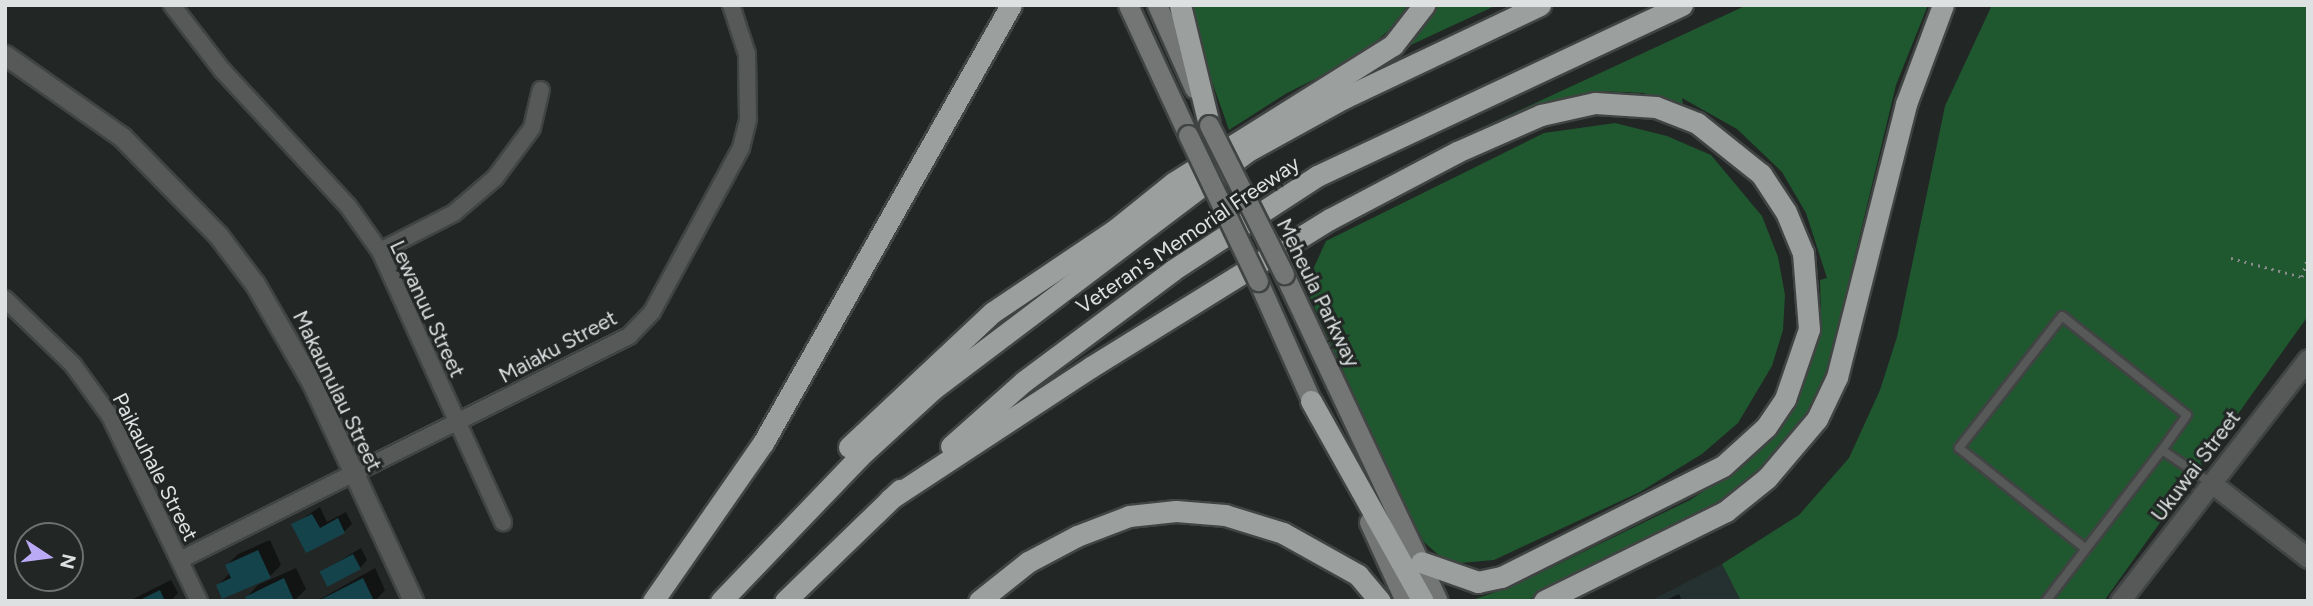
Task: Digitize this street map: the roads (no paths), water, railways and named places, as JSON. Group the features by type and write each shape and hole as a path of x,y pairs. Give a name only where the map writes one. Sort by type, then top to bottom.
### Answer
{"highway":[{"path":"653,601 763,443 1011,5"},
{"path":"1180,5 1209,125"},
{"path":"720,601 839,457 993,312 1116,229 1173,183 1393,45 1424,5"},
{"name":"Veteran's Memorial Freeway","path":"720,601 860,456 933,389 1246,152 1344,98 1541,5"},
{"name":"Veteran's Memorial Freeway","path":"785,601 890,499 1023,382 1173,270 1317,176 1682,5"},
{"path":"1544,601 1726,511 1767,478 1817,419 1837,377 1906,104 1943,5"},
{"path":"890,499 1091,367 1330,219 1457,152 1541,115 1611,101 1656,107 1697,123 1738,152 1761,174 1786,212 1803,253 1808,288 1809,329 1796,371 1766,427 1723,466 1501,577 1478,582 1421,562"},
{"path":"1311,401 1423,601"},
{"path":"979,601 1028,562 1077,536 1129,516 1176,511 1225,515 1283,533 1358,575 1380,601"}],"main road":[{"path":"1128,5 1405,601"},
{"name":"Meheula Parkway","path":"1157,5 1209,125 1284,274 1438,601"}],"street":[{"name":"Lewanuu Street","path":"172,5 222,71 348,206 380,251 503,522"},
{"name":"Maiaku Street","path":"180,561 629,336 652,312 741,148 748,119 747,54 731,5"},
{"name":"Makaunulau Street","path":"5,55 122,137 218,235 283,330 413,601"},
{"path":"380,251 454,212 495,178 532,128 541,90"},
{"name":"Paikauhale Street","path":"5,299 73,365 110,416 199,601"},
{"name":"Ukuwai Street","path":"2120,601 2214,485 2308,359"},
{"path":"2214,485 2308,558"}],"lane":[{"path":"2046,601 2086,549 2162,450 2187,415 2062,316 1959,448 2086,549"},
{"path":"2162,450 2214,485"}]}
